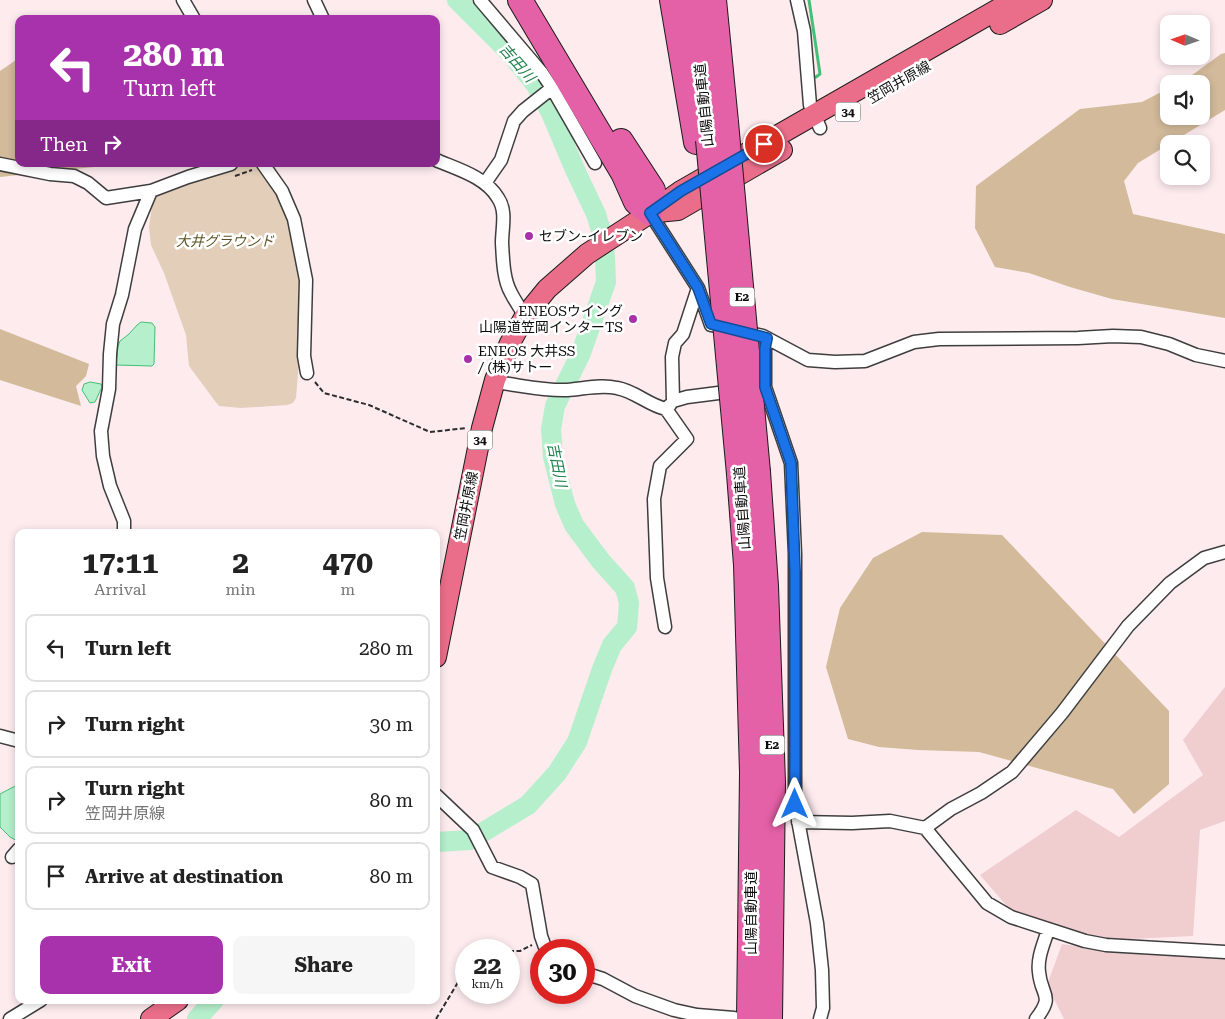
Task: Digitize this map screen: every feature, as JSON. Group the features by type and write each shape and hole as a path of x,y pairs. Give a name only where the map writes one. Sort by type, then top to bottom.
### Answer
{"highway":[{"path":"520,0 623,173 636,202 650,213"},
{"path":"532,0 653,190 650,213"},
{"path":"672,0 702,141"},
{"name":"山陽自動車道","path":"694,0 702,141 728,349 766,586 773,782 770,1019"},
{"name":"山陽自動車道","path":"714,0 726,122 749,473 746,565 752,773 741,1019"}],"main road":[{"name":"笠岡井原線","path":"440,637 482,428 495,380 510,343 525,316 547,289 587,254 650,213 678,210 1014,0"},
{"name":"笠岡井原線","path":"817,122 1042,0"},
{"path":"151,1019 172,1004"}],"street":[{"path":"183,0 192,15"},
{"path":"314,0 321,15"},
{"path":"480,0 542,73 595,163"},
{"path":"797,0 804,31 810,105 817,122"},
{"path":"485,183 502,160 514,121 523,110 550,89"},
{"path":"440,162 485,183 493,190 501,203 504,220 502,243 505,272 510,291 525,316"},
{"path":"0,164 50,174 74,176 88,183 106,198 152,191 221,167"},
{"path":"265,167 282,191 294,219 306,280 304,356 307,373"},
{"path":"124,529 124,520 110,486 103,456 101,431 110,390 110,354 113,324 122,295 135,229 152,191"},
{"path":"650,213 698,288 711,324 767,338 808,360 835,362 865,361 914,342 939,339 1113,336 1140,337 1169,344 1196,355 1225,361"},
{"path":"665,627 657,578 654,499 660,466 687,440 669,405 672,357 675,343 683,334 698,288"},
{"path":"767,338 765,348 765,387 791,463 795,572 795,804 817,922 822,970 823,1008 820,1019"},
{"path":"495,380 502,383 561,390 597,386 616,387 628,390 649,404 669,405 687,397 765,387"},
{"path":"925,828 951,808 981,793 1012,772 1062,713 1128,626 1170,582 1204,558 1225,552"},
{"path":"0,736 15,740"},
{"path":"440,799 473,830 492,867 520,877 532,884 542,939"},
{"path":"798,822 852,823 890,821 925,828 987,903 1011,917 1085,941 1225,952"},
{"path":"1036,1019 1045,1008 1047,1000 1038,971 1039,959 1048,930"},
{"path":"595,976 635,996 674,1010 697,1015 741,1019"},
{"path":"10,1019 34,1004"}],"path":[{"path":"307,373 324,393 369,405 430,432 482,428"},
{"path":"520,951 532,946 541,936"},
{"path":"436,1019 455,987"}],"shaded area":[{"path":"1225,53 1225,110 1210,119 1210,75 1192,75 1206,65 1210,65 1210,62"},
{"path":"15,61 15,167 94,167 0,177 0,71"},
{"path":"1160,93 1160,125 1200,125 1184,135 1160,135 1160,150 1138,163 1124,181 1133,214 1225,234 1225,318 1112,299 1029,273 995,267 975,228 976,186 1080,109 1142,102"},
{"path":"141,322 152,323 155,327 154,364 152,366 116,365 120,341"},
{"path":"0,329 89,364 86,376 76,386 81,406 0,380"},
{"path":"90,382 101,384 102,387 95,402 90,403 82,390 84,384"},
{"path":"922,532 1002,535 1169,711 1169,784 1134,814 1113,789 979,752 879,747 848,739 826,667 840,608 873,558"},
{"path":"1225,687 1225,821 1200,830 1193,936 1108,940 1012,912 980,875 1076,810 1119,837 1203,775 1183,740"},
{"path":"15,786 15,840 0,827 0,794"},
{"path":"1062,944 1105,950 1225,958 1225,1019 1064,1019 1047,985"}],"green space":[{"name":"大井グラウンド","path":"231,167 262,168 288,211 301,271 299,360 296,398 293,403 241,408 219,406 189,366 186,335 164,273 151,245 149,227 153,200 157,193"}],"waterway":[{"name":"吉田川","path":"440,842 470,840 528,805 557,773 577,742 612,645 627,627 629,603 625,588 600,560 574,525 565,504 553,457 551,429 555,406 581,353 606,282 602,234 596,214 551,113 536,85 511,54 457,0"},
{"path":"809,0 820,74 816,77"},
{"name":"吉田川","path":"197,1019 210,1004"}],"place":[{"name":"セブン-イレブン","path":"529,236"},
{"name":"ENEOSウイング 山陽道笠岡インターTS","path":"633,319"},
{"name":"ENEOS 大井SS / (株)サトー","path":"468,359"}],"route":[{"path":"764,144 681,191 650,213 698,288 711,324 767,338 765,348 765,387 791,463 794,508 796,645 795,804"}]}
